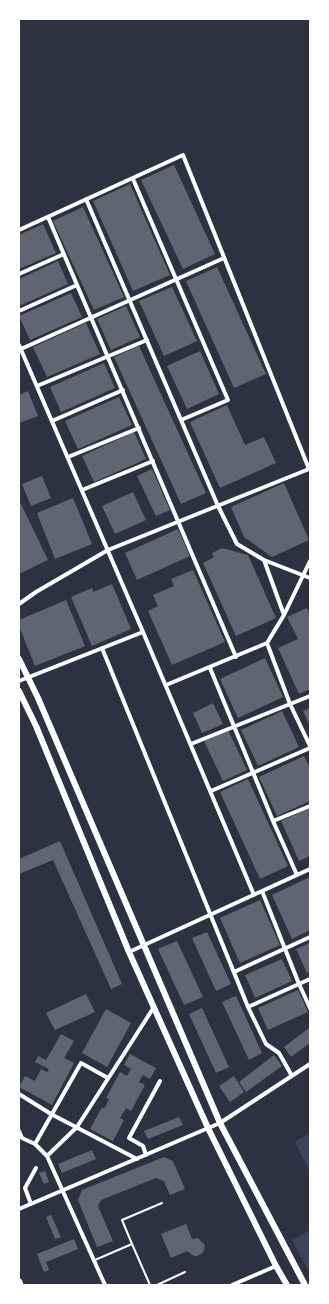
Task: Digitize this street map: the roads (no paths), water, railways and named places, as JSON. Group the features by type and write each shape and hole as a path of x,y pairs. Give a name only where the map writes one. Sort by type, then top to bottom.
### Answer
{"main road":[{"path":"19,659 220,1123 306,1285"},
{"path":"19,691 36,726 129,952 208,1128 276,1266 287,1285"}],"street":[{"path":"19,230 183,155 309,469 108,550 36,592 19,604"},
{"path":"133,178 228,400 181,420"},
{"path":"86,199 218,506 237,544 264,560 310,578"},
{"path":"48,218 236,656"},
{"path":"19,274 64,254"},
{"path":"224,258 92,318 20,347 191,744 254,895"},
{"path":"19,311 78,285"},
{"path":"37,386 147,340"},
{"path":"52,421 123,390"},
{"path":"68,457 139,428"},
{"path":"82,490 153,461"},
{"path":"264,560 284,615"},
{"path":"166,686 267,643 284,615 310,561"},
{"path":"19,681 143,632"},
{"path":"211,791 310,747 290,704 267,643"},
{"path":"102,648 248,1007 266,1044 279,1053 292,1076"},
{"path":"210,668 273,821 297,875"},
{"path":"191,744 234,725 310,696"},
{"path":"273,821 310,806"},
{"path":"129,952 310,869"},
{"path":"262,891 310,1008"},
{"path":"234,972 310,937"},
{"path":"248,1007 310,979"},
{"path":"47,1156 77,1128 154,1007"},
{"path":"35,1144 81,1063 108,1078"},
{"path":"19,1209 220,1123 310,1064"},
{"path":"146,1155 142,1146 129,1138 160,1081"},
{"path":"19,1094 51,1114 137,1159"},
{"path":"19,1131 22,1138 35,1144 47,1156 105,1285"},
{"path":"31,1204 25,1188 36,1168"},
{"path":"232,1285 276,1266"}],"lane":[{"path":"150,1285 122,1220 162,1203"},
{"path":"94,1260 132,1244"},
{"path":"157,1285 184,1272"}]}
